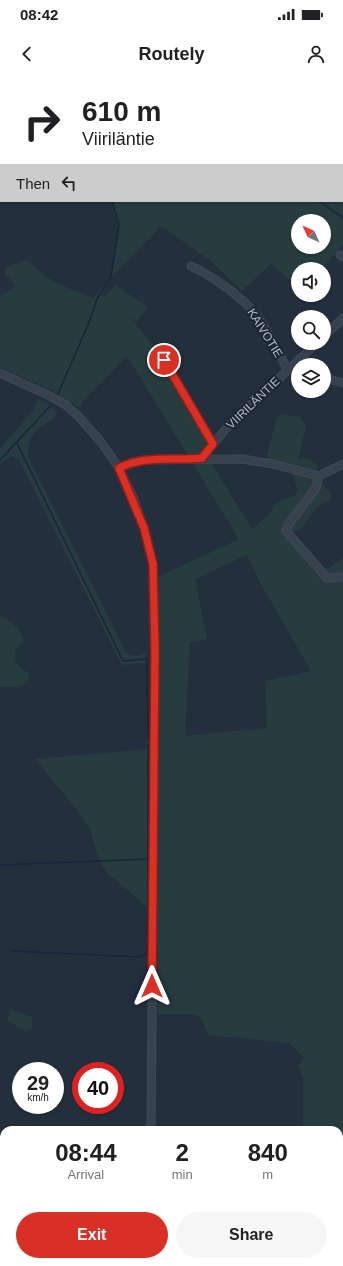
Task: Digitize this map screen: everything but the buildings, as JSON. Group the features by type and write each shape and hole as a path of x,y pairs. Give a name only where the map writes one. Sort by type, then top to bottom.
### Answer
{"street":[{"name":"KAIVOTIE","path":"191,266 203,272 249,306 258,318 288,370 291,371"},
{"path":"331,329 343,318"},
{"name":"VIIRILÄNTIE","path":"202,458 231,424 309,350"},
{"path":"162,356 213,444"},
{"path":"0,373 48,395 69,408 90,428 119,468 144,528 153,564 155,680 151,1126"},
{"path":"331,380 343,383"},
{"path":"119,468 132,462 144,460 202,458 246,460 319,476 343,464"},
{"path":"319,476 316,488 288,525 286,531 327,578 343,577"}],"green space":[{"path":"111,202 343,202 343,245 327,262 291,262 291,281 271,264 242,291 212,262 161,226 112,277 119,230"},
{"path":"24,260 29,261 42,274 66,287 93,298 112,277 101,294 105,297 115,285 148,307 136,322 118,308 131,319 162,356 213,444 202,458 209,459 252,529 269,515 273,506 281,500 294,496 298,490 293,476 294,470 265,463 276,420 281,414 300,417 306,427 298,459 309,459 318,466 315,475 331,494 331,500 317,507 303,526 294,532 284,534 318,575 343,558 343,1126 303,1126 303,1078 298,1066 304,1058 289,1043 208,1035 201,1017 193,1014 158,1014 158,577 239,539 127,356 81,403 81,409 49,389 0,367 0,296 16,286 5,274 5,268","holes":["247,555 258,579 311,671 265,681 267,728 185,736 190,642 207,639 195,579"]},
{"path":"38,399 45,402 56,411 55,418 38,429 31,438 28,451 29,458 126,653 136,656 146,652 145,664 140,663 122,665 19,460 12,456 0,464 0,449 34,409"},
{"path":"0,615 8,620 22,634 23,643 15,650 15,658 19,666 29,673 28,682 19,687 0,687"},
{"path":"148,749 147,907 106,872 97,855 91,831 80,814 35,759"},
{"path":"11,1010 32,1017 32,1028 26,1031 7,1021"}],"waterway":[{"path":"57,396 88,325 97,299 111,276 119,225 112,202"},
{"path":"320,202 343,218"},
{"path":"0,460 51,405"},
{"path":"17,443 123,661 147,659 148,738"},
{"path":"148,744 148,908"},
{"path":"0,865 148,859"},
{"path":"13,951 140,957 147,954 148,913"}],"route":[{"path":"152,986 155,649 153,564 144,528 133,497 119,468 132,462 144,460 188,460 202,458 213,444 164,360"}]}
